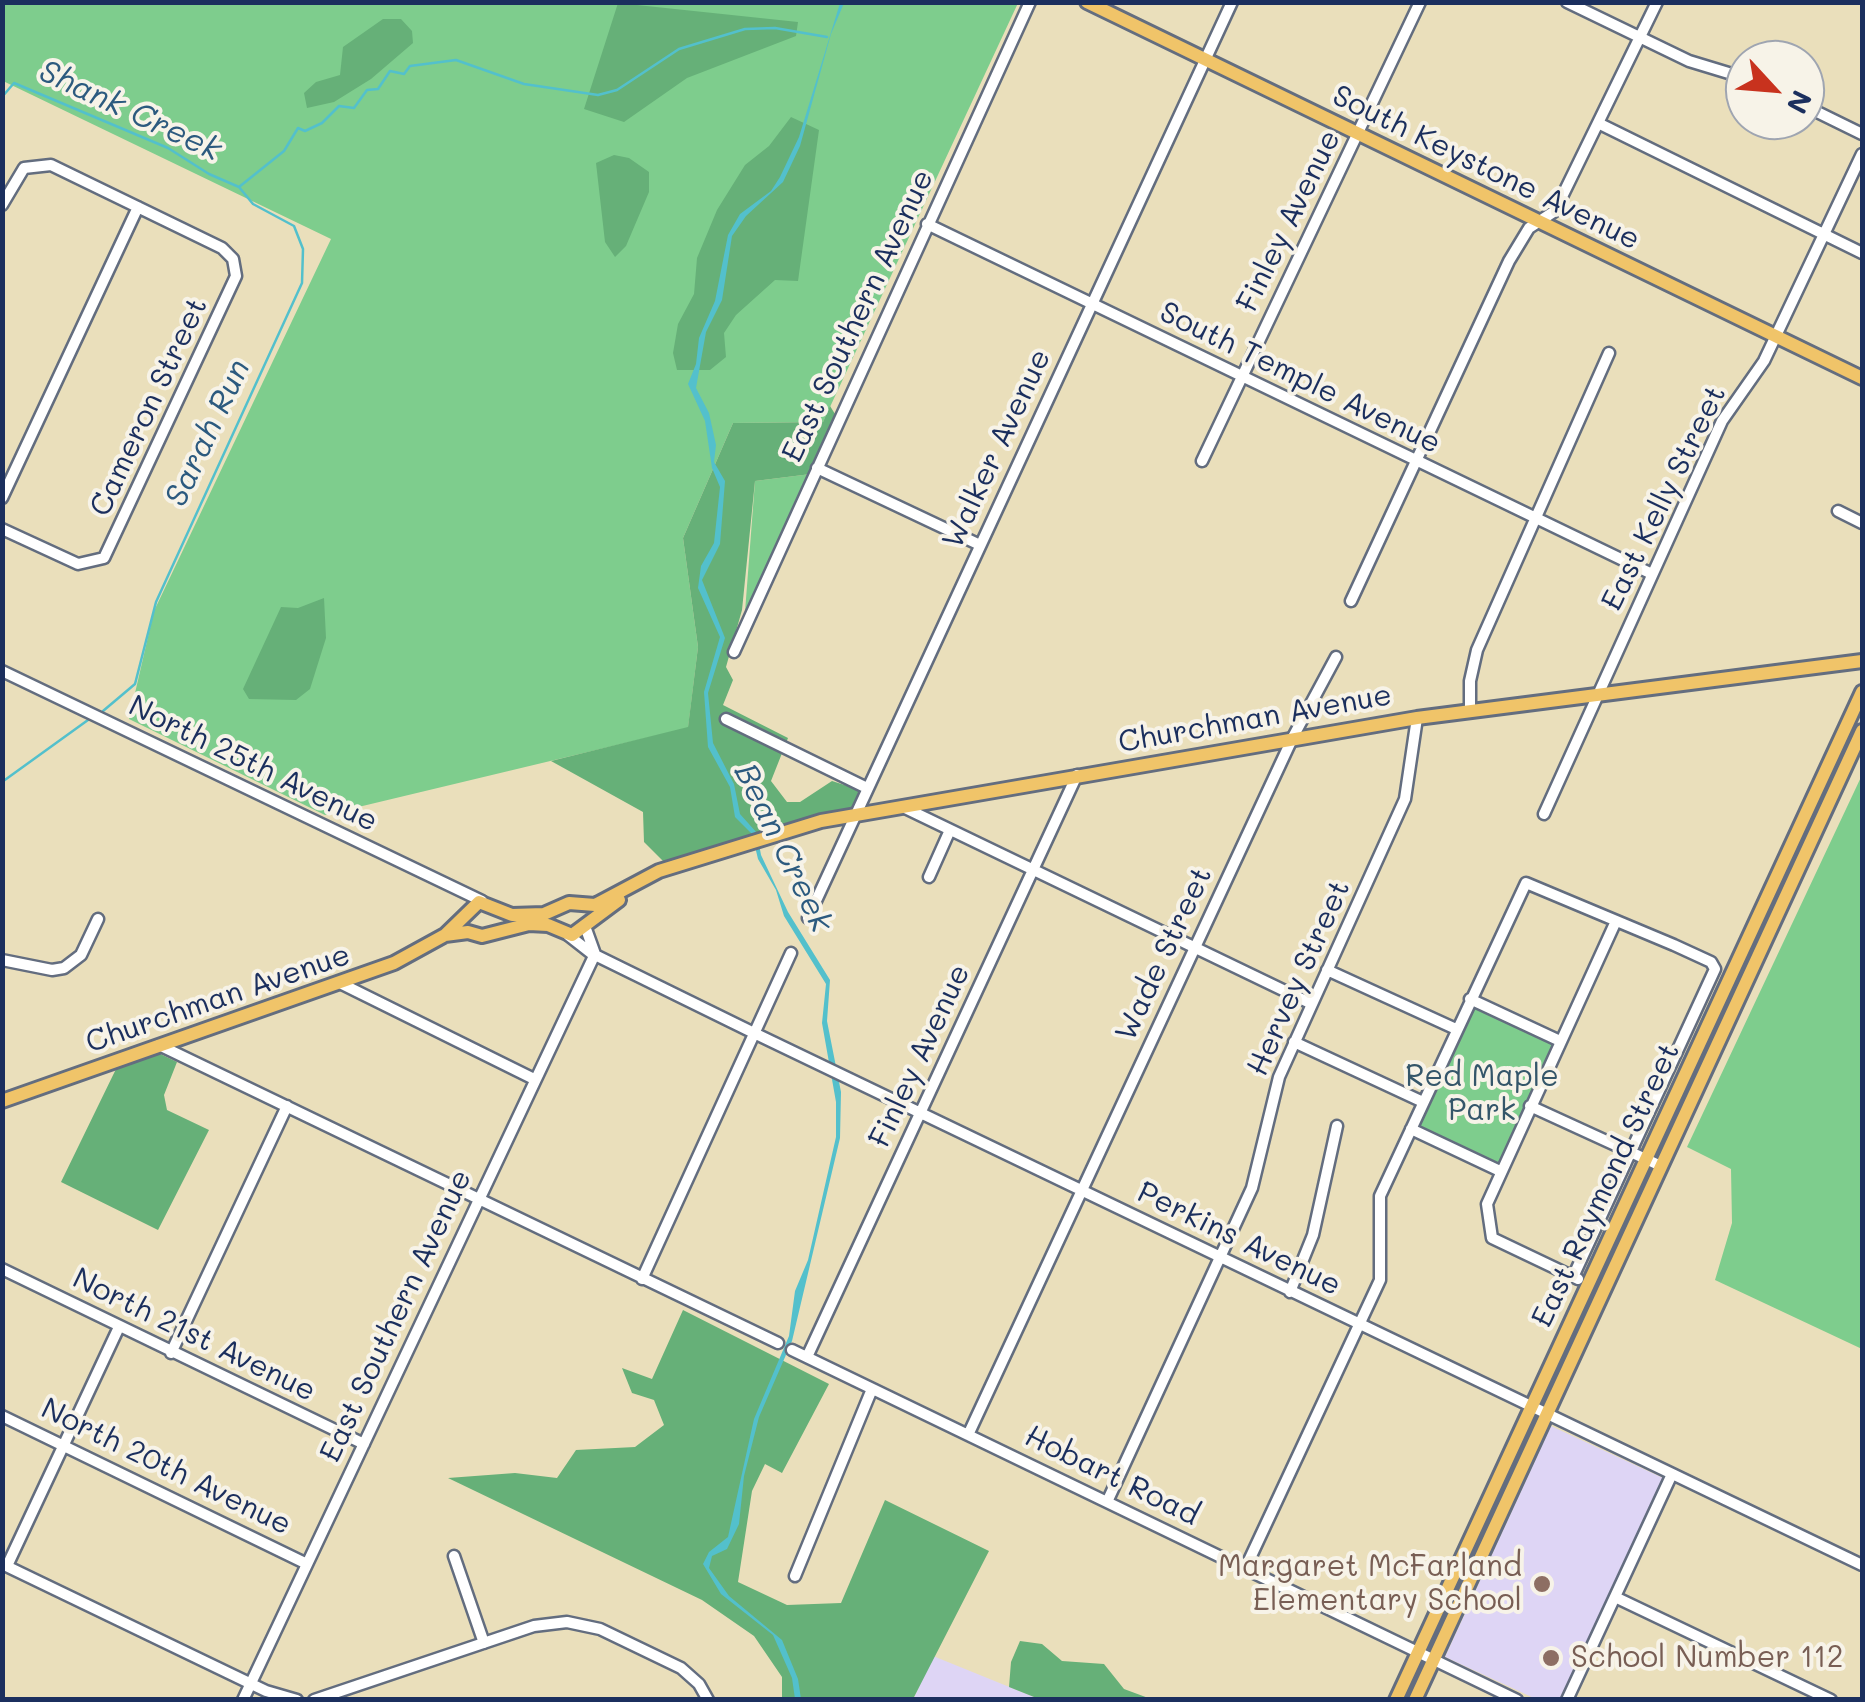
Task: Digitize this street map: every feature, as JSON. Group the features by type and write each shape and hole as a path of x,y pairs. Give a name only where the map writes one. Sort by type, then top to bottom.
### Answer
{"main road":[{"name":"South Keystone Avenue","path":"1087,2 1862,378"},
{"name":"Churchman Avenue","path":"445,935 486,936 502,928 529,924 562,932 587,927 665,872 764,837 854,815 1292,737 1470,710 1862,661"},
{"name":"East Raymond Street","path":"1396,1700 1862,692"},
{"name":"East Raymond Street","path":"1415,1700 1862,732"},
{"name":"Churchman Avenue","path":"2,1101 416,954 445,935 465,912 482,901 512,915 556,912 569,903 595,905 658,871 665,872"},
{"path":"579,905 588,914 587,927"},
{"path":"465,912 473,933"},
{"path":"556,912 562,932"}],"street":[{"name":"East Southern Avenue","path":"734,652 1030,2"},
{"name":"Walker Avenue","path":"808,918 1232,2"},
{"name":"Finley Avenue","path":"1202,461 1420,2"},
{"path":"1568,2 1702,66 1725,72"},
{"path":"1351,600 1509,261 1527,230 1556,211 1657,2"},
{"path":"1825,116 1862,134"},
{"path":"1598,123 1862,253"},
{"name":"East Kelly Street","path":"1544,814 1726,414 1758,372 1862,154"},
{"path":"2,205 16,176 30,166 52,165 138,207 2,498"},
{"name":"Cameron Street","path":"2,529 76,563 95,563 110,551 233,286 234,266 222,248 138,207"},
{"name":"South Temple Avenue","path":"927,224 1416,459 1533,520 1652,574"},
{"path":"1470,710 1470,681 1477,650 1608,353"},
{"path":"817,468 980,544"},
{"path":"1838,512 1862,523"},
{"name":"Wade Street","path":"968,1435 1292,737 1336,657"},
{"name":"North 25th Avenue","path":"2,671 482,901"},
{"name":"Hervey Street","path":"1107,1502 1252,1188 1276,1086 1405,799 1417,718"},
{"path":"726,719 867,788"},
{"name":"Finley Avenue","path":"807,1357 1077,775"},
{"path":"902,806 1312,1004"},
{"path":"928,877 950,830"},
{"path":"1245,1568 1382,1270 1380,1196 1526,884 1714,966 1573,1277"},
{"path":"2,960 52,970 64,968 80,955 98,919"},
{"path":"1588,1284 1489,1233 1488,1204 1616,921"},
{"path":"587,927 596,954"},
{"name":"Perkins Avenue","path":"562,932 596,954 1081,1192 1862,1564"},
{"path":"642,1279 790,953"},
{"name":"East Southern Avenue","path":"243,1700 596,954"},
{"path":"1327,970 1456,1029"},
{"path":"340,982 534,1079"},
{"path":"1470,999 1560,1041"},
{"path":"1294,1042 1423,1102"},
{"path":"158,1044 778,1344"},
{"path":"171,1352 287,1106"},
{"path":"1530,1106 1661,1166"},
{"path":"1290,1292 1313,1235 1336,1126"},
{"path":"1411,1129 1500,1171"},
{"name":"North 21st Avenue","path":"2,1269 364,1444"},
{"path":"120,1327 5,1565 250,1684 298,1700"},
{"name":"Hobart Road","path":"792,1350 1518,1700"},
{"path":"795,1576 872,1388"},
{"name":"North 20th Avenue","path":"2,1416 307,1564"},
{"path":"1567,1700 1672,1474"},
{"path":"454,1556 484,1643"},
{"path":"1615,1598 1830,1700"},
{"path":"314,1700 542,1624 584,1624 681,1668 706,1697"}],"shaded area":[{"path":"1551,1426 1663,1478 1561,1699 1536,1699 1445,1657"},
{"path":"933,1656 1039,1699 913,1700"}],"green space":[{"path":"2,3 1018,3 823,422 733,423 683,538 698,647 688,728 325,815 129,719 154,611 331,239 3,81"},
{"path":"618,3 798,22 796,36 687,78 624,122 584,109"},
{"path":"383,19 401,19 412,31 413,43 371,79 334,102 307,108 304,93 316,82 340,75 343,47"},
{"path":"791,117 819,130 798,281 775,280 736,315 724,333 726,357 710,370 677,370 673,353 678,324 694,294 697,258 717,210 745,165 769,146"},
{"path":"614,155 629,158 649,172 649,192 626,246 615,257 605,242 596,163"},
{"path":"830,406 835,414 811,474 755,481 742,610 726,667 733,680 723,705 788,738 771,781 787,802 800,802 832,781 860,790 851,809 664,862 644,842 643,812 551,761 688,727 698,647 683,538 733,423 823,422"},
{"path":"811,474 745,612 755,481"},
{"path":"324,598 326,638 310,689 296,700 249,699 243,689 281,607 298,608"},
{"path":"1862,775 1862,1349 1715,1280 1732,1223 1731,1169 1687,1147"},
{"name":"Red Maple Park","path":"1474,1007 1553,1044 1499,1163 1419,1126"},
{"path":"154,1051 177,1062 164,1095 167,1110 209,1130 158,1230 61,1182 116,1069"},
{"path":"683,1310 829,1384 782,1473 765,1464 752,1491 738,1582 787,1605 841,1603 885,1500 989,1551 913,1699 782,1699 782,1677 754,1636 702,1600 448,1478 515,1473 557,1478 576,1450 635,1447 664,1425 654,1400 632,1393 622,1368 652,1379"},
{"path":"1020,1641 1042,1644 1062,1661 1104,1664 1124,1689 1151,1699 1039,1699 1009,1687 1011,1662"}],"water":[{"name":"Bean Creek","path":"840,3 844,3 831,34 800,146 783,182 746,216 732,236 722,300 706,332 696,388 709,413 716,445 714,462 725,481 720,544 702,580 725,638 708,693 713,743 734,784 740,814 757,833 761,855 788,912 830,980 827,1021 841,1092 840,1138 792,1341 759,1417 744,1476 739,1524 727,1549 712,1556 709,1568 729,1596 782,1640 798,1679 801,1699 795,1699 792,1678 773,1635 721,1594 703,1564 709,1552 728,1537 754,1419 789,1336 795,1291 808,1260 836,1137 836,1102 822,1023 826,984 784,916 776,890 758,859 752,834 735,817 730,787 708,747 704,692 720,637 698,588 701,566 714,543 720,487 712,468 705,421 688,384 696,364 699,338 715,301 728,235 740,214 771,191 780,177 799,137"}],"waterway":[{"name":"Shank Creek","path":"2,97 14,83 168,148 209,174 239,187 284,151 298,128 305,131 322,123 339,106 354,108 367,90 378,89 390,71 404,74 410,66 456,60 524,84 598,95 617,90 679,49 745,29 775,28 827,37"},
{"name":"Sarah Run","path":"103,711 135,684 156,602 302,283 303,249 294,226 253,204 239,187"},
{"path":"2,782 88,720"}],"place":[{"name":"Margaret McFarland Elementary School","path":"1542,1584"},
{"name":"School Number 112","path":"1551,1658"}]}
